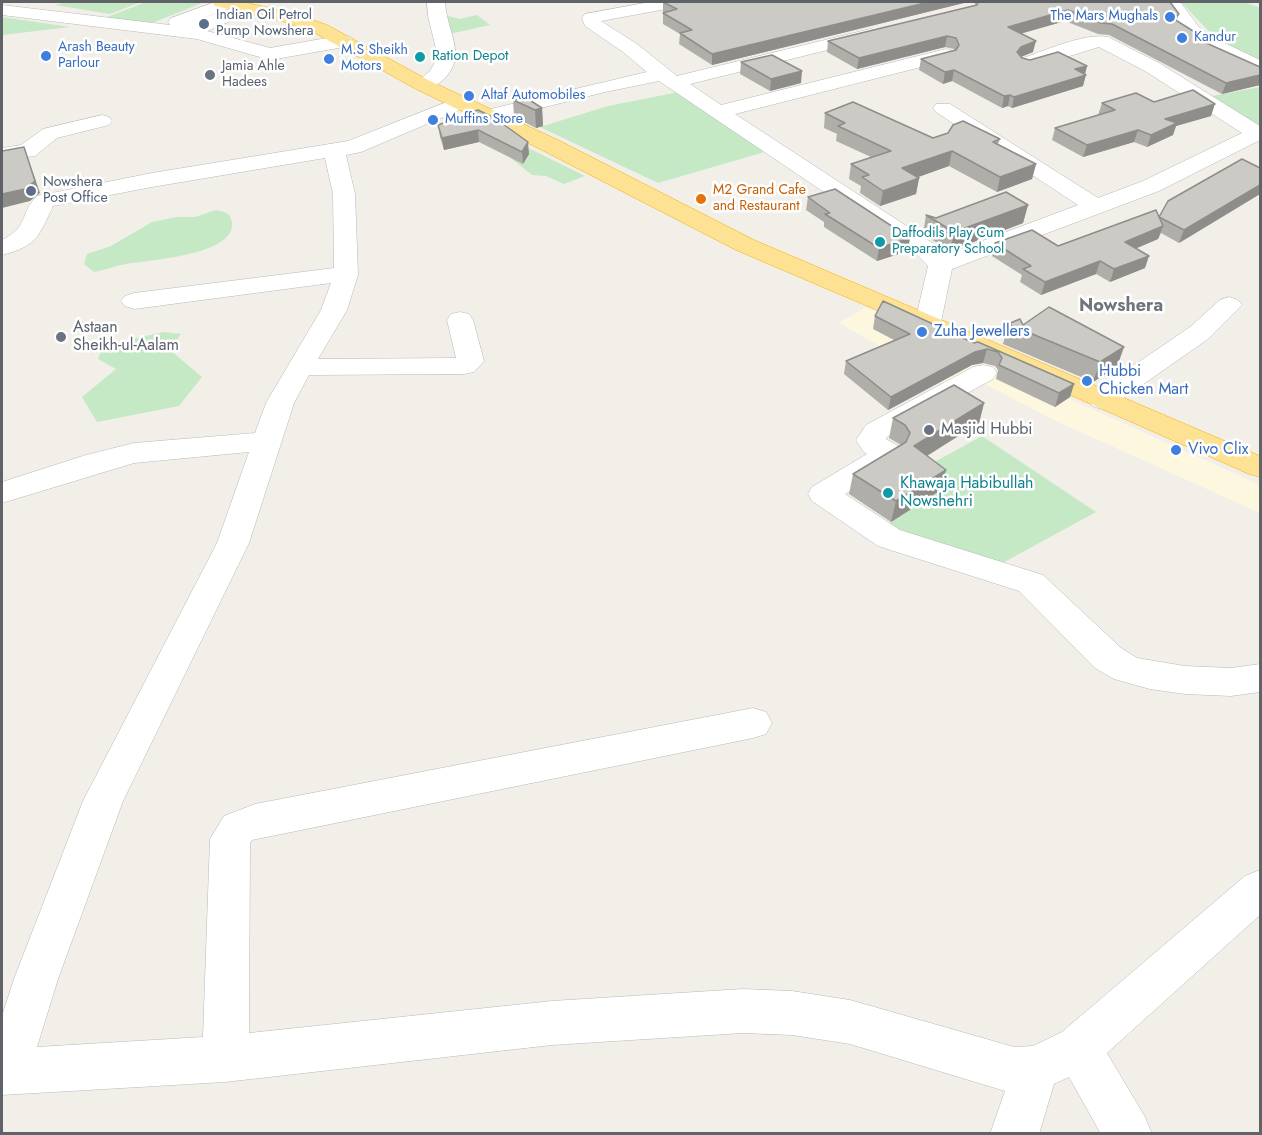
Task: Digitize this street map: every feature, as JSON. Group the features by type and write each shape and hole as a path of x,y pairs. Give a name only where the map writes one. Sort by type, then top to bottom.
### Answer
{"highway":[{"path":"228,8 303,23 344,41 423,85 489,115 745,245 928,322 997,365 1102,400 1260,467"}],"street":[{"path":"423,85 439,76 446,68 448,58 435,10 436,2"},
{"path":"677,2 629,5 591,18 591,22 718,112 925,249 941,264"},
{"path":"1170,2 1183,15 1196,35 1260,67"},
{"path":"194,15 228,8"},
{"path":"2,10 176,31 270,54 344,41"},
{"path":"489,115 605,86 669,78 888,29"},
{"path":"1027,63 1081,45 1101,41 1152,67 1257,135"},
{"path":"718,112 946,55"},
{"path":"2,248 24,238 37,222 40,206 56,198 152,180 334,152 389,134 462,102"},
{"path":"944,108 1096,207"},
{"path":"2,154 27,151 50,133 102,121"},
{"path":"941,264 1151,186 1257,135"},
{"path":"334,152 344,194 346,275 334,310 280,403 233,543 103,801 47,947 4,1072 225,1059 552,1023 743,1011 792,1013 850,1022 1014,1070 1035,1068 1078,1048 1260,889"},
{"path":"928,322 941,264"},
{"path":"134,301 346,275"},
{"path":"1102,400 1199,333 1229,305"},
{"path":"299,367 464,366 470,361 460,320"},
{"path":"997,365 876,431 871,440 873,444 889,453 823,494 890,538 1031,583 1108,658 1127,669 1185,680 1232,682 1260,678"},
{"path":"2,493 97,462 134,453 267,441"},
{"path":"225,1059 230,839 238,828 255,821 753,723"},
{"path":"1078,1048 1128,1134"},
{"path":"1014,1134 1035,1068"}],"shaded area":[{"path":"866,307 1260,485 1260,513 1054,420 981,382 961,392 839,323"}],"green space":[{"path":"66,2 141,2 110,14 55,5"},
{"path":"146,2 202,3 147,25 107,17"},
{"path":"1181,2 1245,2 1260,8 1260,62 1216,39"},
{"path":"440,14 460,19 477,15 490,25 445,35"},
{"path":"2,17 70,27 2,35"},
{"path":"1260,87 1260,129 1207,97"},
{"path":"679,92 768,151 658,183 540,127 608,106"},
{"path":"514,141 585,176 564,184 546,176 532,175 498,148"},
{"path":"216,210 229,215 232,223 229,234 206,249 94,272 84,264 87,254 111,246 152,222 177,217 195,217"},
{"path":"163,332 181,334 170,350 202,377 179,406 97,422 82,397 116,369 98,359 103,346"},
{"path":"982,436 1096,512 997,566 883,527 941,490 918,471"}],"building":[{"path":"663,2 929,2 712,54 680,33 692,30 663,13 677,9"},
{"path":"978,2 1170,2 1179,14 1174,19 1201,36 1195,38 1260,67 1260,75 1226,83 1112,24 1101,23 1068,10 1008,27 1036,41 1021,47 1017,52 1022,58 1030,60 1058,52 1087,66 1075,69 1086,75 1014,97 1004,96 954,70 945,72 921,59 956,50 959,45 956,38 947,36 859,58 828,41 977,5"},
{"path":"772,55 802,71 771,79 741,62"},
{"path":"1193,90 1215,104 1165,119 1177,123 1151,135 1138,130 1087,145 1055,128 1115,110 1102,103 1136,93 1154,102"},
{"path":"525,97 542,108 535,110 513,100"},
{"path":"853,102 933,138 948,133 953,125 963,121 1000,139 993,142 1036,164 1000,177 952,151 902,168 919,178 883,191 862,177 869,175 851,164 891,151 838,126 845,123 825,113"},
{"path":"478,110 505,123 503,124 528,142 522,152 478,130 442,138 438,125"},
{"path":"24,147 35,181 25,189 2,194 2,151"},
{"path":"1242,159 1260,168 1260,185 1184,230 1159,217 1168,201"},
{"path":"835,189 910,238 879,248 825,214 830,213 808,197"},
{"path":"1006,192 1028,205 954,232 926,215 936,218"},
{"path":"1156,210 1163,226 1125,242 1149,256 1114,269 1100,261 1045,282 1023,269 1031,266 995,243 1032,230 1058,246"},
{"path":"883,301 974,343 978,342 1074,384 1059,393 999,365 1002,358 998,352 987,349 975,352 891,397 846,361 910,334 875,316"},
{"path":"1049,307 1124,347 1100,362 1008,324 1020,319 1023,325"},
{"path":"954,385 984,403 914,446 946,470 896,501 853,474 906,442 910,433 905,425 893,418"}],"place":[{"name":"The Mars Mughals","path":"1170,17"},
{"name":"Indian Oil Petrol Pump Nowshera","path":"204,24"},
{"name":"Kandur","path":"1182,38"},
{"name":"Arash Beauty Parlour","path":"46,56"},
{"name":"Ration Depot","path":"420,57"},
{"name":"M.S Sheikh Motors","path":"329,59"},
{"name":"Jamia Ahle Hadees","path":"210,75"},
{"name":"Altaf Automobiles","path":"469,96"},
{"name":"Muffins Store","path":"433,120"},
{"name":"Nowshera Post Office","path":"31,191"},
{"name":"M2 Grand Cafe and Restaurant","path":"701,199"},
{"name":"Daffodils Play Cum Preparatory School","path":"880,242"},
{"name":"Zuha Jewellers","path":"922,332"},
{"name":"Astaan Sheikh-ul-Aalam","path":"61,337"},
{"name":"Hubbi Chicken Mart","path":"1087,381"},
{"name":"Masjid Hubbi","path":"929,430"},
{"name":"Vivo Clix","path":"1176,450"},
{"name":"Khawaja Habibullah Nowshehri","path":"888,493"}],"district":[{"name":"Nowshera","path":"1121,307"}]}
